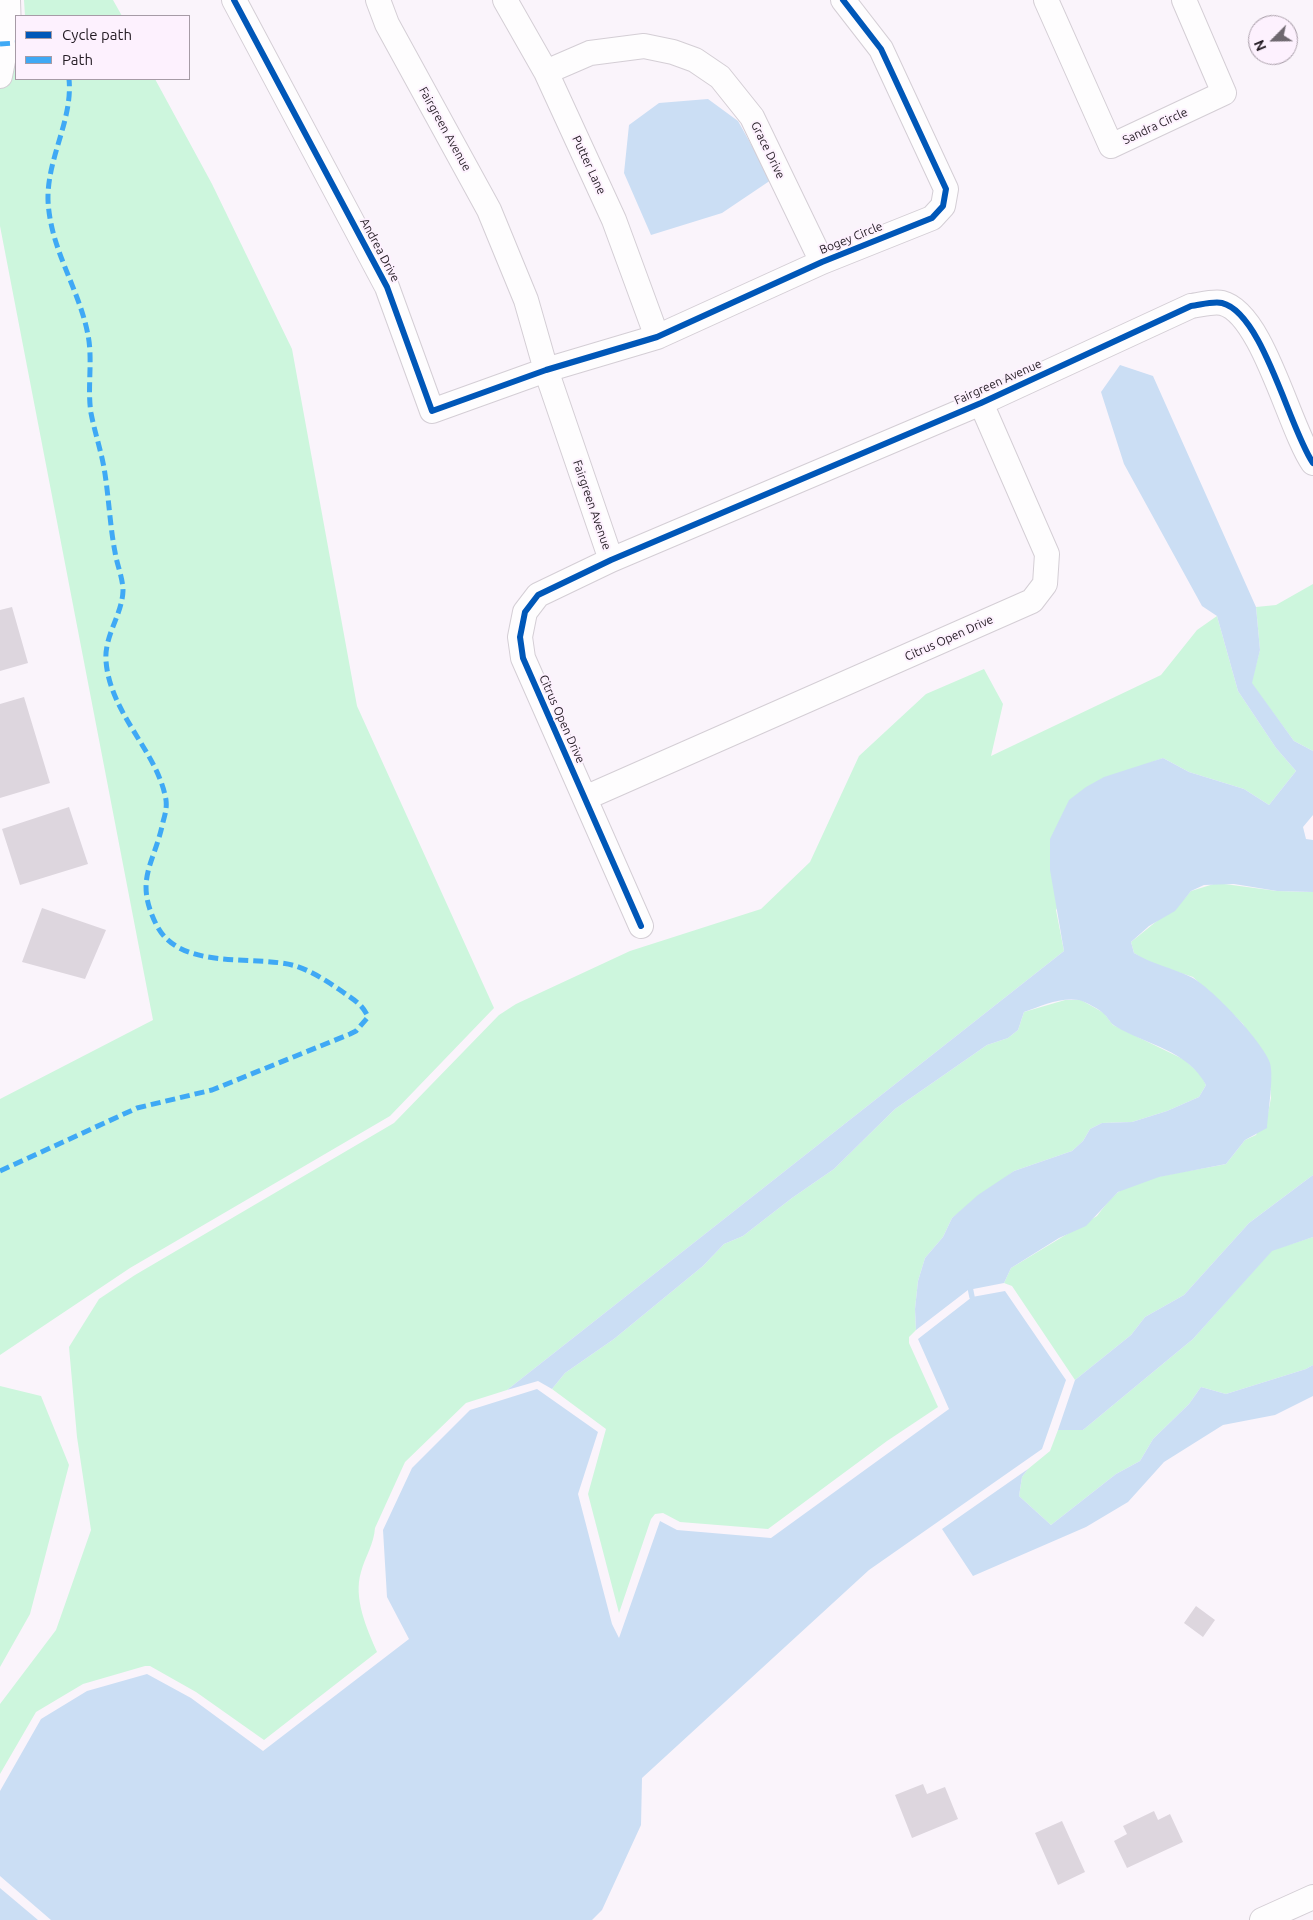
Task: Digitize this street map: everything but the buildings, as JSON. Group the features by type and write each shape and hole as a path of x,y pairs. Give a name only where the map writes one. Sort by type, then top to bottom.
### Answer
{"street":[{"path":"0,76 10,31 8,0"},
{"name":"Andrea Drive","path":"234,0 387,287 432,411 546,370"},
{"name":"Fairgreen Avenue","path":"378,0 387,24 489,210 526,300 546,370 611,560 981,403 1191,306 1220,302 1236,309 1253,329 1313,463"},
{"name":"Putter Lane","path":"506,0 546,72 614,220 657,337"},
{"name":"Bogey Circle","path":"546,370 657,337 822,262 932,218 943,206 946,189 881,49 843,0"},
{"name":"Sandra Circle","path":"1046,0 1110,146 1224,93 1184,0"},
{"name":"Grace Drive","path":"546,72 590,54 644,46 673,52 695,60 720,77 752,117 822,262"},
{"name":"Citrus Open Drive","path":"585,798 1032,601 1045,584 1047,554 981,403"},
{"name":"Citrus Open Drive","path":"611,560 538,595 525,612 520,637 523,658 641,926"},
{"path":"1262,1920 1313,1898"}],"green space":[{"path":"24,0 113,0 121,15 25,15"},
{"path":"15,20 15,80 156,80 212,184 292,349 357,706 494,1008 390,1116 130,1268 0,1355 0,1099 153,1020 0,226 0,25"},
{"path":"1313,584 1313,751 1294,741 1251,683 1260,650 1256,607 1276,605"},
{"path":"1217,616 1238,691 1276,748 1296,771 1269,805 1244,789 1189,772 1163,758 1141,766 1056,910 1064,951 507,1390 466,1403 405,1462 375,1528 359,1582 362,1613 377,1652 264,1740 196,1692 150,1666 145,1666 83,1684 36,1712 0,1774 0,1704 56,1630 91,1530 77,1437 69,1347 99,1299 135,1275 394,1123 499,1015 516,1004 630,951 761,909 810,862 859,756 926,694 984,669 1003,704 991,756 1161,675 1197,630"},
{"path":"1217,883 1277,891 1313,892 1313,1175 1249,1223 1184,1295 1145,1317 1131,1335 1075,1380 1012,1286 1004,1283 1011,1268 1097,1216 1117,1193 1128,1187 1169,1174 1226,1164 1245,1140 1256,1135 1268,1113 1271,1098 1270,1084 1243,1024 1193,977 1150,963 1134,953 1131,942 1184,899 1191,891"},
{"path":"1065,1000 1081,1000 1104,1013 1113,1025 1185,1060 1201,1075 1206,1085 1199,1097 1167,1111 1132,1122 1102,1123 1090,1129 1083,1141 1072,1151 1014,1171 952,1218 943,1237 925,1258 918,1281 915,1309 916,1330 909,1337 909,1343 938,1407 887,1441 768,1529 680,1522 663,1513 655,1514 651,1519 619,1613 588,1494 606,1429 552,1389 565,1373 614,1339 703,1266 724,1244 743,1236 792,1198 834,1169 895,1109 987,1045 1008,1038 1018,1030 1024,1012"},
{"path":"1313,1237 1313,1365 1306,1369 1226,1394 1201,1387 1189,1404 1153,1439 1140,1461 1116,1474 1051,1525 1019,1496 1022,1477 1028,1469 1050,1451 1058,1430 1083,1430 1193,1339 1272,1250"},
{"path":"0,1386 41,1396 69,1465 30,1614 0,1667"}],"water":[{"path":"708,99 738,121 771,180 722,213 651,235 624,173 629,125 659,103"},
{"path":"1120,365 1153,376 1256,607 1260,650 1252,683 1294,741 1313,751 1313,815 1303,827 1306,839 1313,840 1313,892 1277,891 1234,884 1204,885 1191,891 1175,911 1149,926 1131,942 1134,953 1200,982 1223,1003 1258,1042 1266,1054 1271,1069 1267,1128 1245,1140 1226,1164 1159,1177 1118,1192 1086,1226 1059,1238 1011,1268 1004,1283 968,1290 916,1330 915,1309 918,1281 925,1258 943,1237 952,1218 978,1195 1014,1171 1072,1151 1083,1141 1090,1129 1102,1123 1132,1122 1167,1111 1199,1097 1206,1085 1189,1064 1177,1056 1115,1026 1103,1013 1089,1004 1072,999 1044,1005 1024,1012 1018,1030 1008,1038 987,1045 895,1109 834,1169 792,1198 743,1236 724,1244 703,1266 614,1339 565,1373 552,1389 538,1381 507,1390 1064,951 1050,870 1050,839 1069,800 1086,787 1104,777 1163,758 1189,772 1244,789 1269,805 1296,771 1276,748 1238,691 1217,616 1202,606 1124,464 1101,392"},
{"path":"1313,1175 1313,1237 1272,1251 1193,1339 1083,1430 1058,1430 1075,1380 1131,1335 1145,1317 1184,1295 1249,1223"},
{"path":"1005,1291 1066,1380 1042,1449 869,1570 642,1778 641,1825 602,1910 592,1920 51,1920 0,1876 0,1791 41,1719 87,1691 147,1674 191,1698 263,1751 409,1639 387,1597 383,1530 412,1468 470,1410 537,1389 598,1432 578,1494 612,1624 619,1638 660,1521 677,1530 771,1538 949,1409 918,1339 972,1297"},
{"path":"1313,1365 1313,1396 1275,1415 1223,1425 1164,1462 1128,1502 1086,1527 973,1576 942,1529 1028,1469 1022,1477 1019,1496 1051,1525 1116,1474 1140,1461 1153,1439 1189,1404 1201,1387 1226,1394 1306,1369"},
{"path":"0,1888 38,1920 0,1920"}],"waterway":[{"path":"969,1282 972,1297"}],"marked path":[{"path":"0,44 15,43"},
{"path":"0,1171 137,1108 212,1090 350,1034 356,1031 368,1017 363,1008 353,999 319,976 296,966 219,959 182,949 167,939 156,924 150,908 146,883 165,814 166,800 154,765 125,716 109,680 106,652 110,634 120,609 123,586 113,542 104,466 91,413 88,335 84,318 59,252 50,218 48,200 51,169 67,109 69,80"}],"cycle path":[{"path":"234,0 387,287 432,411 546,370 657,337 822,262 932,218 943,206 946,189 881,49 843,0"},
{"path":"641,926 523,658 520,637 525,612 538,595 611,560 981,403 1191,306 1222,303 1237,311 1250,327 1274,374 1294,425 1313,463"}]}
